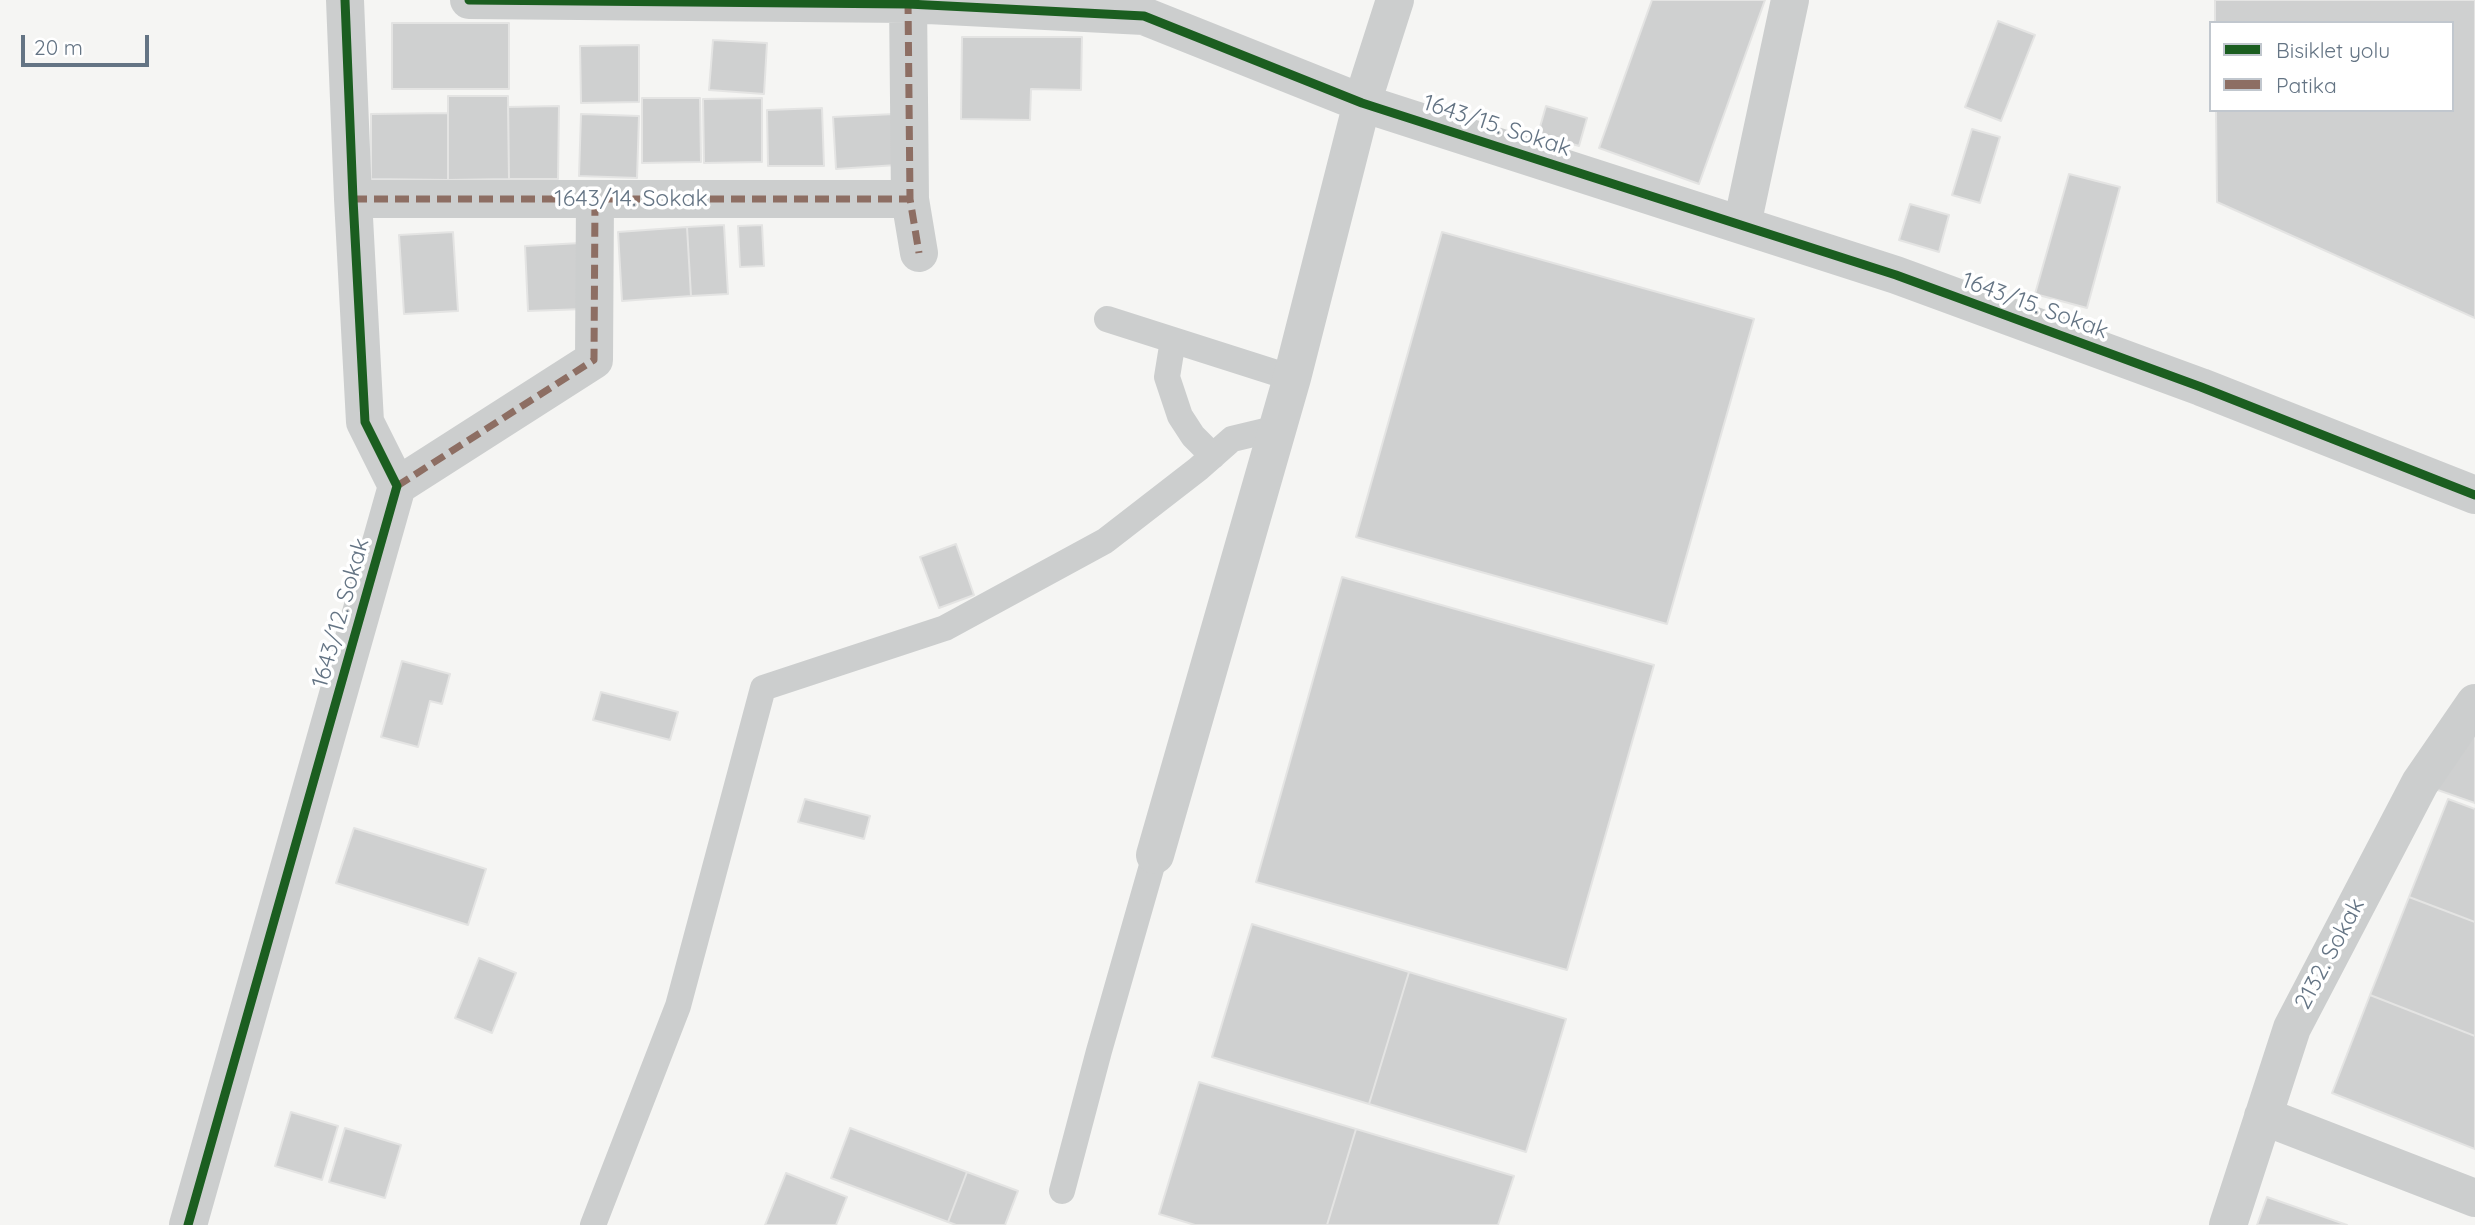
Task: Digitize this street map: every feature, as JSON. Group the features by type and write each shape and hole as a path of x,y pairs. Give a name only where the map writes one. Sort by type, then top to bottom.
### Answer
{"street":[{"path":"345,0 365,422 397,486 594,360 595,199"},
{"name":"1643/15. Sokak","path":"469,0 908,2 1143,16 1362,103 1896,275 2176,377 2475,495"},
{"path":"1155,855 1292,378 1362,103 1395,0"},
{"path":"1742,225 1790,0"},
{"path":"908,2 910,199 919,253"},
{"name":"1643/14. Sokak","path":"353,199 910,199"},
{"name":"1643/12. Sokak","path":"188,1225 397,486"},
{"name":"2132. Sokak","path":"2228,1225 2292,1028 2420,783 2475,703"},
{"path":"2263,1116 2475,1198"}],"lane":[{"path":"1107,319 1292,378"},
{"path":"1173,340 1167,377 1180,416 1193,436 1213,456"},
{"path":"593,1225 678,1006 763,688 945,628 1105,541 1232,439 1278,428"},
{"path":"1062,1191 1155,855"}],"building":[{"path":"1652,0 1765,0 1699,184 1599,148"},
{"path":"2215,0 2475,0 2475,318 2217,202 2216,112 2454,112 2454,21 2215,21"},
{"path":"1998,21 2035,35 2001,121 1965,107"},
{"path":"392,23 509,23 509,89 392,89"},
{"path":"962,37 1082,37 1081,90 1031,89 1030,120 961,119"},
{"path":"713,40 767,43 764,94 709,90"},
{"path":"639,45 639,102 581,103 580,46"},
{"path":"448,96 508,96 509,179 448,180"},
{"path":"642,98 700,98 701,162 642,163"},
{"path":"762,98 762,162 704,163 703,99"},
{"path":"559,106 558,179 509,179 508,107"},
{"path":"1546,106 1587,118 1579,146 1538,134"},
{"path":"822,108 824,166 768,166 767,110"},
{"path":"448,113 448,180 371,179 371,114"},
{"path":"581,114 639,116 637,178 579,176"},
{"path":"894,114 897,165 836,169 833,117"},
{"path":"1972,129 2000,137 1980,203 1952,195"},
{"path":"2069,174 2120,187 2087,308 2035,294"},
{"path":"1910,204 1949,215 1939,252 1899,240"},
{"path":"724,225 728,294 691,296 687,227"},
{"path":"762,225 764,266 740,267 738,226"},
{"path":"687,227 691,296 622,301 618,232"},
{"path":"453,232 458,311 404,314 399,235"},
{"path":"1442,232 1754,319 1667,624 1356,537"},
{"path":"581,243 585,309 528,311 525,246"},
{"path":"956,544 974,595 939,608 920,557"},
{"path":"1342,577 1654,665 1567,970 1256,882"},
{"path":"402,661 450,674 442,704 430,701 418,747 381,737"},
{"path":"601,692 678,712 670,740 593,720"},
{"path":"2475,729 2475,803 2432,788"},
{"path":"805,799 870,816 864,839 798,822"},
{"path":"2448,799 2475,809 2475,922 2409,897"},
{"path":"354,828 486,869 468,925 336,883"},
{"path":"2409,897 2475,922 2475,1036 2370,995"},
{"path":"1252,924 1409,972 1369,1104 1212,1057"},
{"path":"479,958 516,973 492,1033 455,1018"},
{"path":"1409,972 1566,1019 1526,1152 1369,1104"},
{"path":"2370,995 2475,1036 2475,1149 2332,1093"},
{"path":"1199,1082 1356,1129 1327,1225 1195,1225 1159,1214"},
{"path":"291,1112 338,1126 322,1180 275,1166"},
{"path":"345,1128 401,1145 385,1198 329,1182"},
{"path":"850,1128 967,1172 948,1222 831,1178"},
{"path":"1356,1129 1514,1176 1498,1225 1327,1225"},
{"path":"967,1172 1018,1191 1005,1225 956,1225 948,1222"},
{"path":"786,1173 847,1197 836,1225 765,1225"},
{"path":"2267,1197 2347,1225 2257,1225"}],"marked path":[{"path":"908,0 910,199 919,253"},
{"path":"353,199 910,199"},
{"path":"397,486 594,360 595,199"}],"cycle path":[{"path":"188,1225 397,486 365,422 345,0"},
{"path":"469,0 908,4 1144,16 1362,103 1896,275 2201,387 2475,495"}]}
